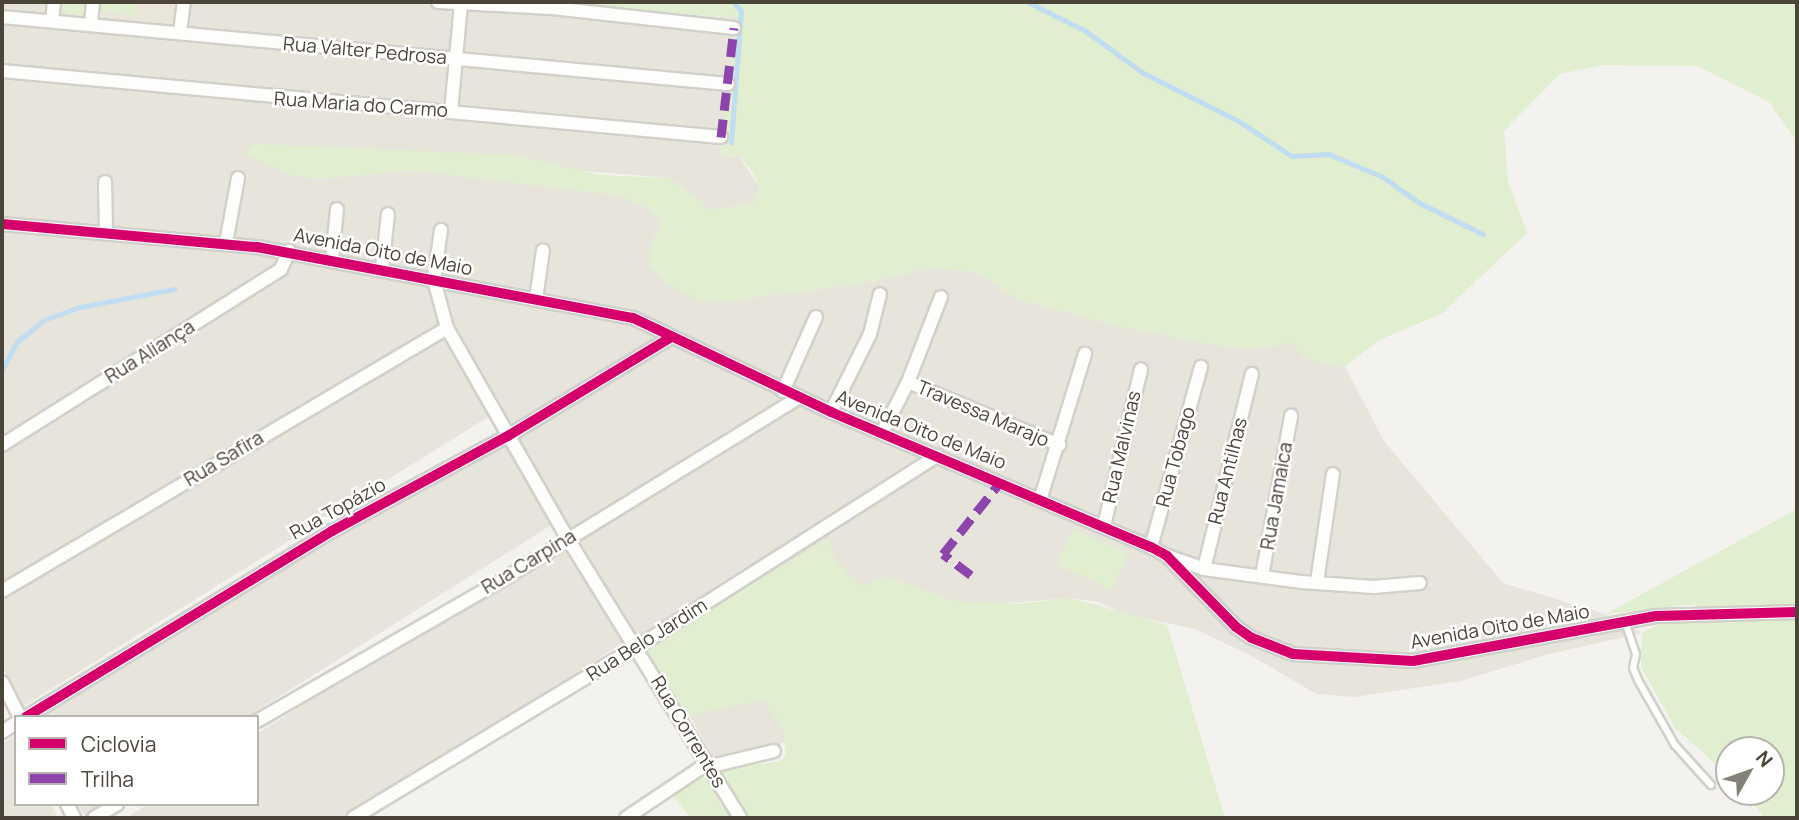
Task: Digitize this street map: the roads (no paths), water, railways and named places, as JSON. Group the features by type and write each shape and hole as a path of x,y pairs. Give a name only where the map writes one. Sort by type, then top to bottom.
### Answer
{"street":[{"path":"52,21 54,2"},
{"path":"91,24 93,2"},
{"path":"180,33 184,2"},
{"path":"438,2 552,8 734,28"},
{"path":"451,112 461,5"},
{"name":"Rua Valter Pedrosa","path":"2,17 728,84"},
{"name":"Rua Maria do Carmo","path":"2,71 722,136"},
{"path":"226,243 238,178"},
{"path":"105,182 106,232"},
{"path":"332,259 337,209"},
{"path":"382,268 388,214"},
{"name":"Avenida Oito de Maio","path":"2,224 289,251 619,314 798,398 1041,497 1167,555 1252,638 1293,654 1321,659 1413,661 1687,612 1797,612"},
{"path":"434,280 441,230"},
{"path":"537,299 543,250"},
{"name":"Rua Aliança","path":"2,446 281,269 289,251"},
{"name":"Rua Correntes","path":"434,280 447,328 508,436 568,539 740,818"},
{"path":"831,412 870,334 880,294"},
{"path":"882,433 908,382 941,297"},
{"path":"783,391 816,317"},
{"name":"Rua Safira","path":"2,591 447,328"},
{"name":"Rua Topázio","path":"29,715 332,531 508,436 670,338"},
{"path":"1041,497 1085,354"},
{"name":"Rua Tobago","path":"1151,547 1201,367"},
{"name":"Rua Malvinas","path":"1104,526 1141,369"},
{"name":"Rua Antilhas","path":"1203,569 1252,374"},
{"name":"Travessa Marajo","path":"908,382 1059,445"},
{"name":"Rua Carpina","path":"259,720 568,539 798,398"},
{"name":"Rua Jamaica","path":"1262,576 1291,416"},
{"name":"Rua Belo Jardim","path":"353,818 637,647 937,456"},
{"path":"1317,582 1333,474"},
{"path":"1167,555 1203,569 1262,576 1374,587 1420,583"},
{"path":"2,682 19,715"},
{"path":"626,818 709,766 774,751"},
{"path":"94,818 114,806"}],"lane":[{"path":"1625,622 1636,654 1633,668 1637,680 1675,745 1711,785"}],"waterway":[{"path":"731,143 741,11 733,2"},
{"path":"1028,2 1086,31 1142,72 1237,120 1292,156 1329,154 1383,177 1420,203 1483,234"},
{"path":"2,370 17,342 44,320 80,307 174,289"}]}
